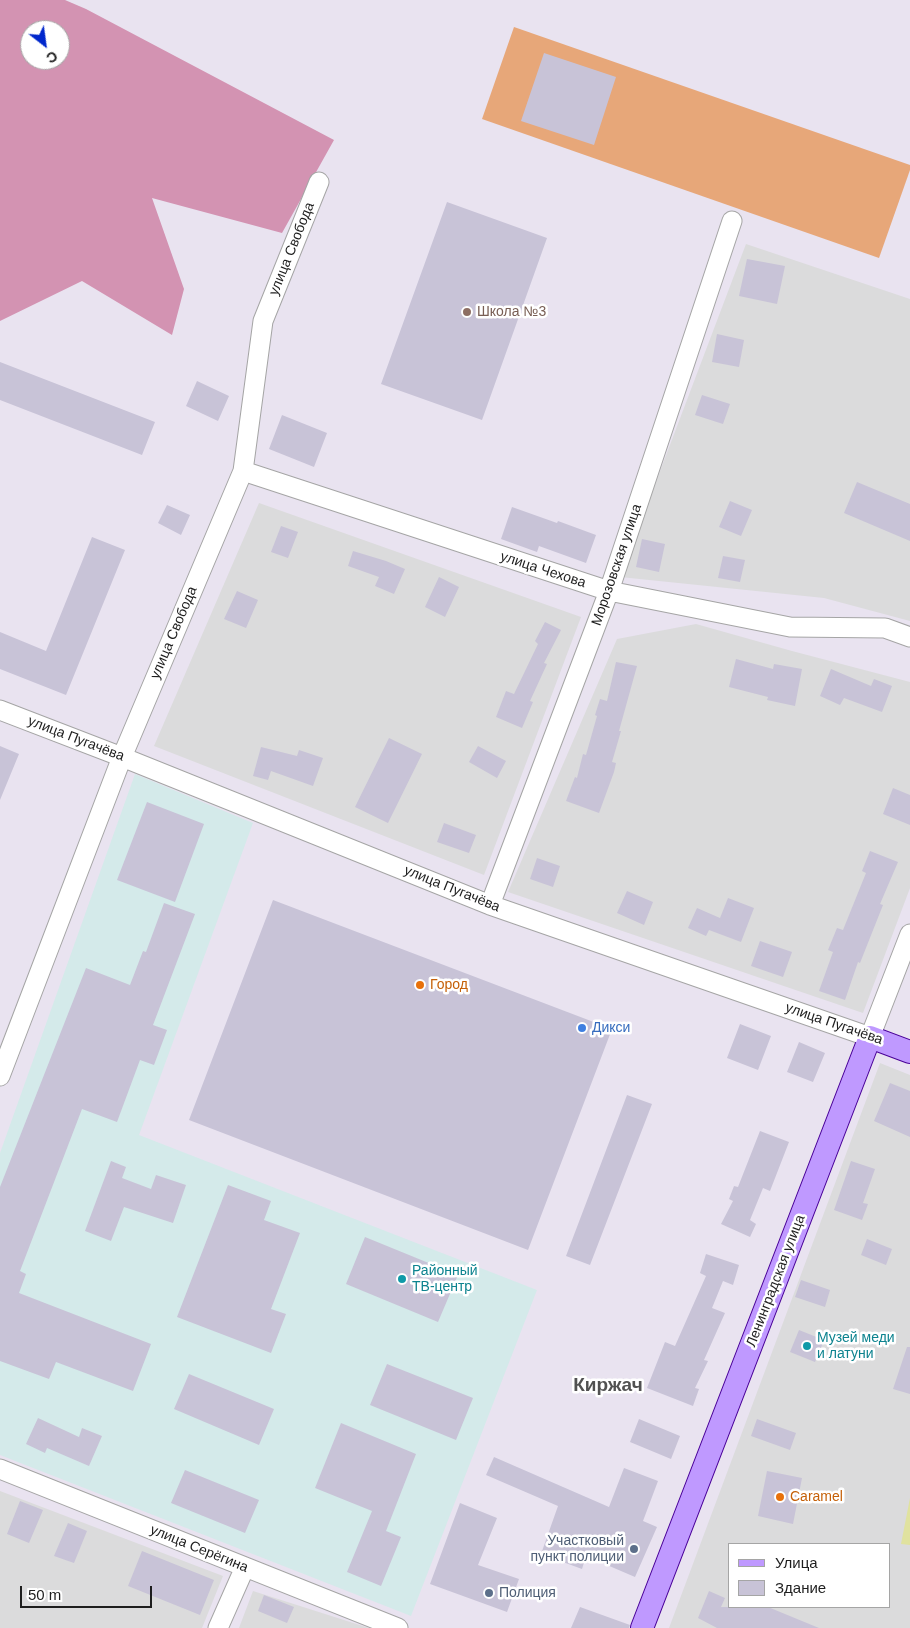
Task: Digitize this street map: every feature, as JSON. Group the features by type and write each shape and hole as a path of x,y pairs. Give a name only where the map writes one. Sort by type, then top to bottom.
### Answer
{"main road":[{"name":"улица Пугачёва","path":"870,1037 910,1052"},
{"name":"Ленинградская улица","path":"642,1628 870,1037"}],"street":[{"name":"улица Свобода","path":"0,1076 122,757 243,471 263,321 319,182"},
{"name":"Морозовская улица","path":"490,905 609,591 732,221"},
{"name":"улица Чехова","path":"243,471 609,591 790,627 885,628 910,637"},
{"name":"улица Пугачёва","path":"0,710 490,905 870,1037"},
{"name":"Ленинградская улица","path":"870,1037 910,934"},
{"name":"улица Серёгина","path":"0,1469 398,1628"},
{"path":"218,1628 245,1567"}],"shaded area":[{"path":"0,0 65,0 86,9 334,140 282,233 152,198 184,289 172,335 82,281 0,321"},
{"path":"514,27 910,165 910,170 879,258 482,119"},
{"path":"746,244 910,299 910,621 824,598 620,577"},
{"path":"259,503 581,617 484,875 154,746"},
{"path":"696,624 910,682 910,888 863,1013 508,892 617,639"},
{"path":"135,774 253,823 139,1135 537,1290 411,1616 0,1455 0,1153"},
{"path":"880,1063 910,1075 910,1628 669,1628"},
{"path":"0,1491 223,1576 202,1628 0,1628"},
{"path":"910,1498 910,1545 901,1544"},
{"path":"253,1591 369,1628 239,1628"}],"building":[{"path":"544,53 616,77 594,145 521,121"},
{"path":"447,202 547,238 482,420 381,384"},
{"path":"747,259 785,266 777,304 739,296"},
{"path":"717,334 744,340 739,367 712,362"},
{"path":"0,362 155,422 142,455 0,400"},
{"path":"197,381 229,396 218,421 186,406"},
{"path":"702,395 730,404 723,424 695,415"},
{"path":"282,415 327,433 314,467 269,449"},
{"path":"857,482 910,504 910,541 844,513"},
{"path":"730,501 752,510 741,536 719,527"},
{"path":"167,505 190,515 181,535 158,523"},
{"path":"512,507 596,535 586,563 539,546 537,552 501,539"},
{"path":"281,526 298,532 288,558 271,552"},
{"path":"92,537 125,550 66,695 0,669 0,632 46,651"},
{"path":"642,539 665,544 659,572 636,567"},
{"path":"353,551 405,569 394,594 375,586 379,577 348,566"},
{"path":"723,556 745,560 740,582 718,578"},
{"path":"439,577 459,587 445,617 425,607"},
{"path":"237,591 258,600 246,628 224,619"},
{"path":"545,622 561,630 544,663 547,664 530,701 533,702 522,728 496,717 506,691 514,694 538,644 535,641"},
{"path":"736,659 773,669 774,664 802,669 795,706 767,700 768,697 729,687"},
{"path":"616,662 637,666 612,762 616,763 614,772 599,813 566,801 575,777 577,778 583,754 586,755 600,699 607,701"},
{"path":"831,669 871,686 874,679 892,686 882,712 844,698 840,705 820,696"},
{"path":"389,738 422,754 388,823 355,807"},
{"path":"0,746 19,754 0,800"},
{"path":"478,746 506,761 497,778 469,762"},
{"path":"261,747 297,756 299,750 323,758 313,786 271,771 268,780 253,776"},
{"path":"893,788 910,795 910,825 883,814"},
{"path":"147,802 204,824 175,902 117,880"},
{"path":"444,823 476,835 469,853 437,842"},
{"path":"870,851 898,862 880,904 883,905 860,963 858,962 845,1000 819,991 833,952 828,950 837,928 843,930 866,873 862,871"},
{"path":"537,858 560,866 553,887 530,879"},
{"path":"627,891 653,902 644,925 617,913"},
{"path":"728,898 754,908 741,942 709,930 706,936 688,928 697,908 720,918"},
{"path":"273,900 612,1029 528,1250 189,1120"},
{"path":"164,903 195,914 153,1025 167,1030 154,1065 140,1060 117,1122 82,1109 20,1271 26,1274 19,1293 151,1344 133,1391 56,1362 49,1379 0,1361 0,1187 86,968 130,985 143,951 146,952"},
{"path":"760,941 792,952 783,977 751,966"},
{"path":"740,1024 771,1036 758,1070 727,1058"},
{"path":"799,1042 825,1053 813,1082 787,1072"},
{"path":"890,1083 910,1091 910,1137 874,1121"},
{"path":"627,1095 652,1104 590,1265 566,1256"},
{"path":"760,1131 789,1142 770,1191 763,1188 750,1220 756,1224 750,1237 721,1224 733,1201 729,1199 734,1186 738,1187"},
{"path":"111,1161 126,1167 122,1178 151,1189 156,1175 186,1185 173,1223 124,1207 111,1241 85,1231"},
{"path":"851,1161 875,1169 863,1203 868,1204 862,1220 834,1210"},
{"path":"228,1185 271,1201 264,1220 300,1233 271,1309 286,1314 271,1353 177,1317"},
{"name":"Районный ТВ-центр","path":"365,1237 458,1275 438,1322 346,1284"},
{"path":"867,1239 892,1249 886,1265 861,1255"},
{"path":"706,1254 739,1265 733,1285 723,1281 712,1308 725,1313 704,1360 708,1361 695,1388 699,1389 693,1406 647,1388 665,1342 675,1346 706,1276 700,1273"},
{"path":"801,1280 830,1290 825,1307 795,1297"},
{"name":"Музей меди и латуни","path":"799,1330 824,1340 815,1362 790,1352"},
{"path":"907,1347 910,1347 910,1394 893,1389"},
{"path":"387,1364 473,1398 456,1440 370,1405"},
{"path":"189,1374 274,1409 259,1445 174,1409"},
{"path":"38,1418 79,1437 82,1428 102,1436 89,1466 47,1448 45,1453 26,1444"},
{"path":"639,1419 680,1436 671,1459 630,1442"},
{"path":"757,1419 796,1433 790,1450 751,1436"},
{"path":"341,1423 416,1454 386,1531 401,1537 381,1586 347,1572 372,1511 315,1488"},
{"path":"494,1457 609,1507 624,1468 658,1481 643,1521 657,1527 635,1577 586,1556 582,1569 541,1554 558,1506 486,1475"},
{"path":"185,1470 259,1500 245,1533 171,1503"},
{"name":"Caramel","path":"767,1471 802,1478 793,1524 758,1516"},
{"path":"20,1501 43,1510 29,1543 7,1534"},
{"path":"460,1503 497,1518 478,1565 519,1579 507,1612 430,1584"},
{"path":"68,1523 87,1531 74,1563 54,1556"},
{"path":"142,1551 214,1580 200,1615 128,1586"},
{"path":"709,1591 725,1598 721,1607 770,1608 819,1628 717,1628 698,1618"},
{"path":"264,1595 294,1607 287,1623 258,1611"},
{"path":"580,1607 630,1625 629,1628 571,1628"}],"place":[{"name":"Школа №3","path":"467,312"},
{"name":"Город","path":"420,985"},
{"name":"Дикси","path":"582,1028"},
{"name":"Районный ТВ-центр","path":"402,1279"},
{"name":"Музей меди и латуни","path":"807,1346"},
{"name":"Caramel","path":"780,1497"},
{"name":"Участковый пункт полиции","path":"634,1549"},
{"name":"Полиция","path":"489,1593"}],"district":[{"name":"Киржач","path":"608,1386"}]}
